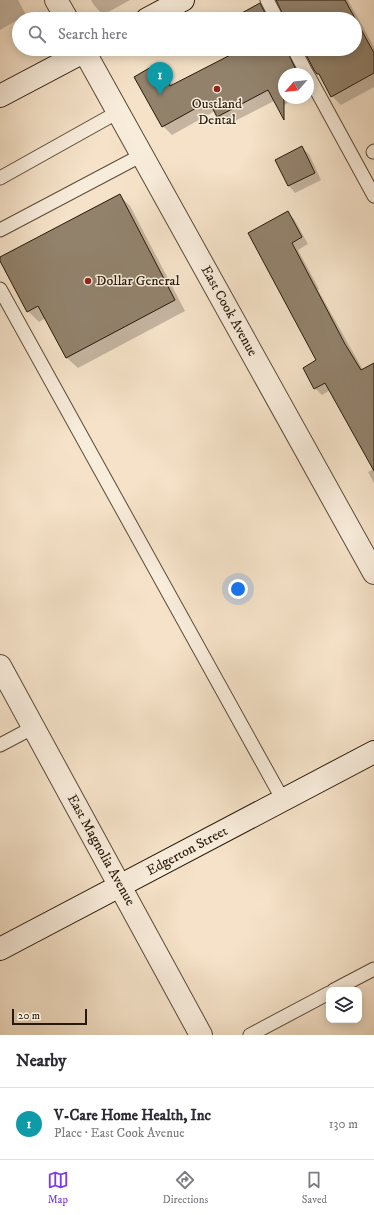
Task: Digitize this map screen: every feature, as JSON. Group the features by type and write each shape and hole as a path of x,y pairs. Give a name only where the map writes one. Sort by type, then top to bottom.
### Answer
{"street":[{"path":"56,0 63,12"},
{"path":"160,12 183,0"},
{"path":"0,96 75,56"},
{"name":"East Cook Avenue","path":"89,56 118,112 374,573"},
{"name":"East Magnolia Avenue","path":"0,666 201,1035"},
{"name":"Edgerton Street","path":"0,949 374,752"}],"lane":[{"path":"267,0 273,12"},
{"path":"298,56 304,68"},
{"path":"314,86 374,196"},
{"path":"0,178 118,112"},
{"path":"0,230 142,155"},
{"path":"0,289 283,800"},
{"path":"0,745 34,727"},
{"path":"340,987 374,969"},
{"path":"250,1035 326,995"}],"building":[{"path":"276,0 345,0 352,12 282,12"},
{"path":"260,3 264,12 244,12"},
{"path":"362,31 374,53 374,73 331,97 319,74 317,74 307,56 362,56"},
{"path":"228,56 289,56 295,68 278,68 278,104 284,104 284,120 268,90 217,117 209,101 162,127 134,77 158,63 170,86"},
{"path":"302,146 315,173 288,186 275,160"},
{"name":"Dollar General","path":"120,194 175,300 66,358 38,306 27,312 0,261 0,257"},
{"path":"288,211 302,237 292,243 345,344 361,370 374,363 374,471 325,383 314,389 303,368 316,360 248,233"}],"place":[{"name":"Oustland Dental","path":"217,89"},
{"name":"V-Care Home Health, Inc","path":"160,95"},
{"name":"Dollar General","path":"88,281"}]}
